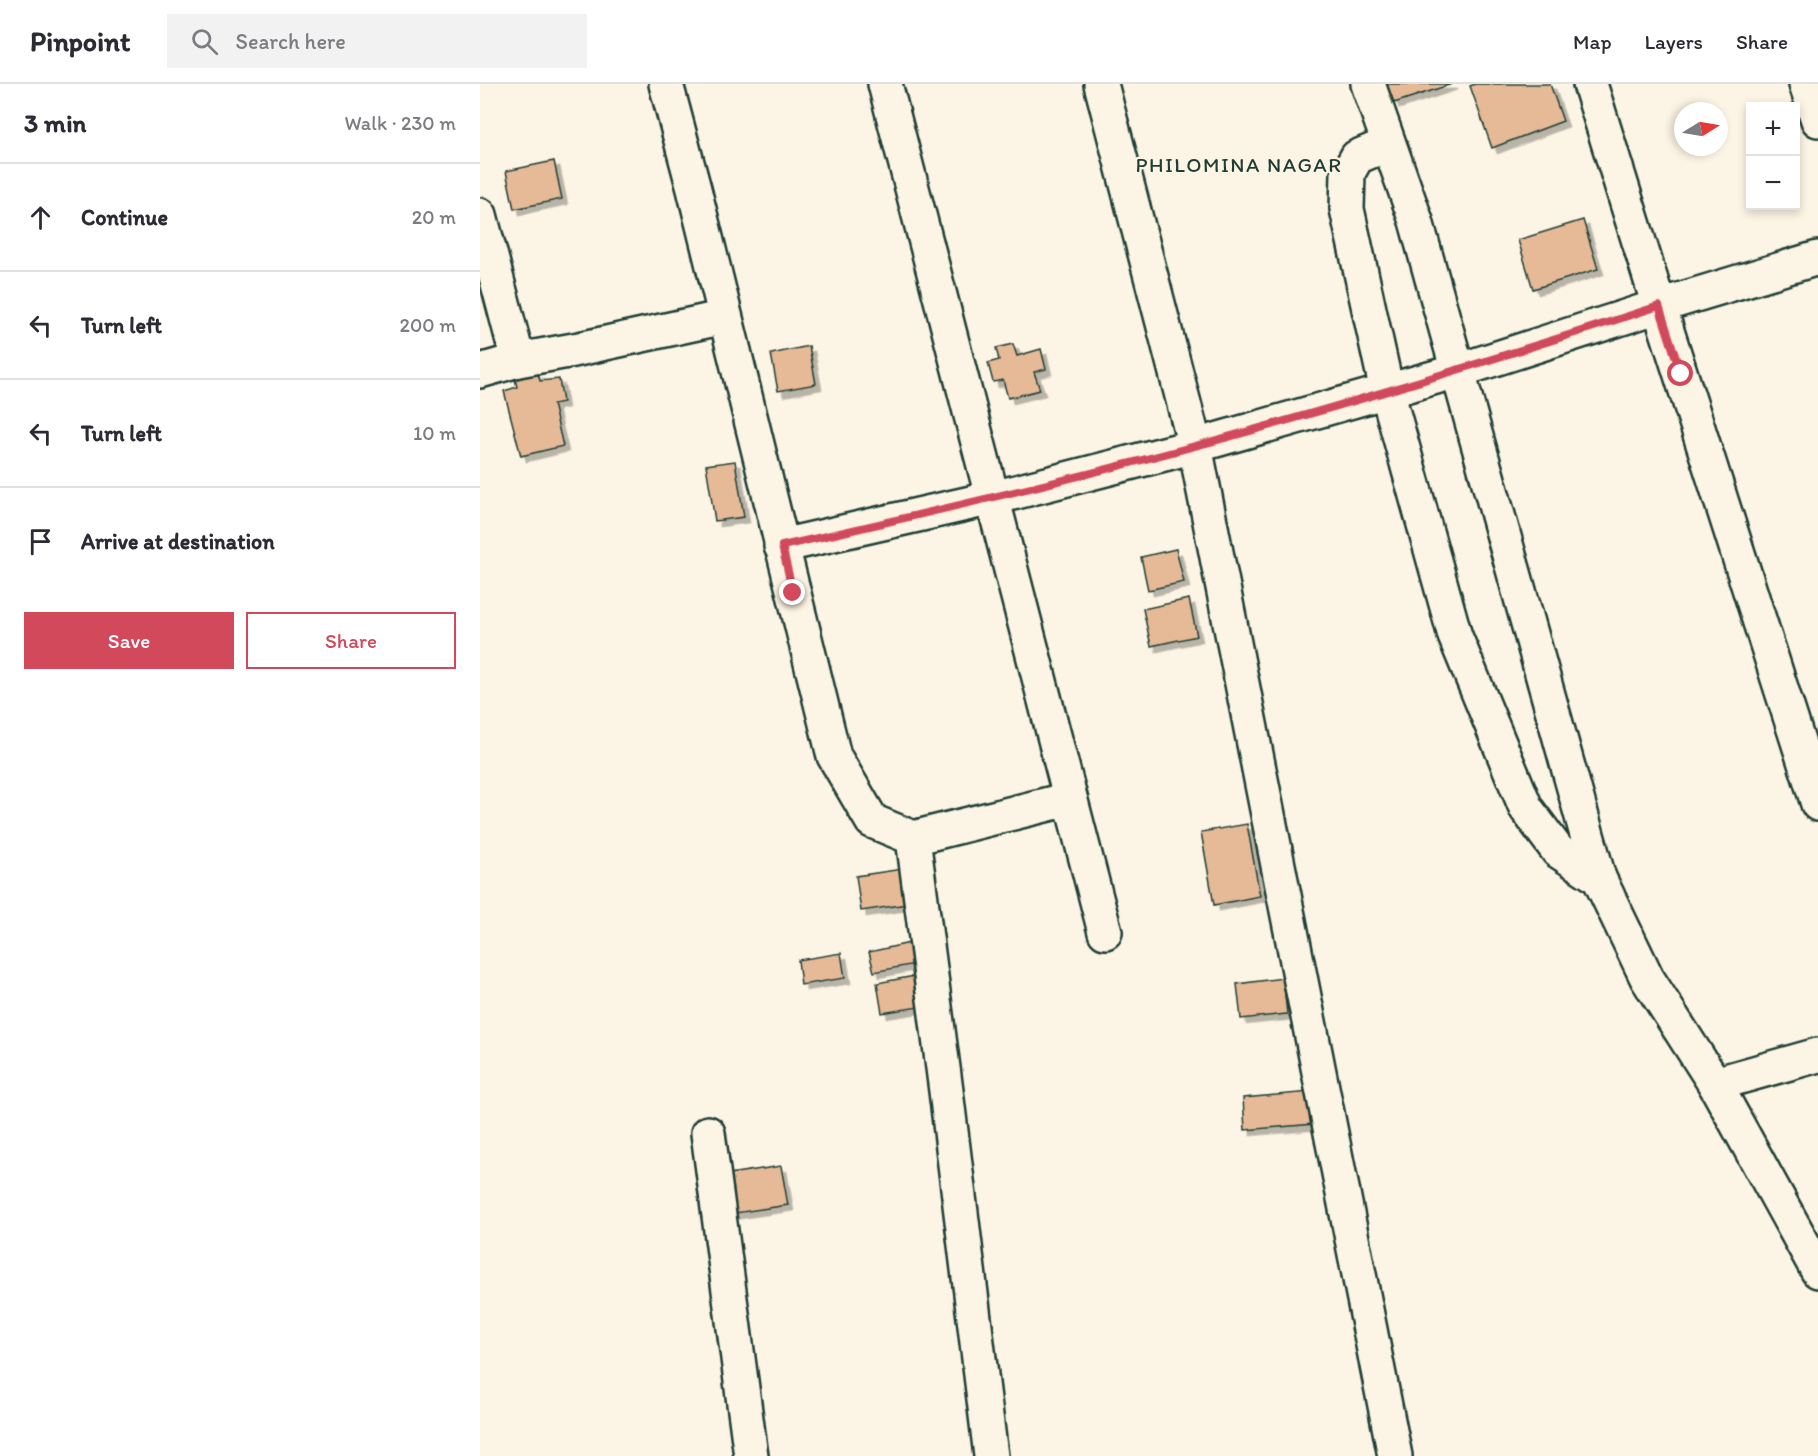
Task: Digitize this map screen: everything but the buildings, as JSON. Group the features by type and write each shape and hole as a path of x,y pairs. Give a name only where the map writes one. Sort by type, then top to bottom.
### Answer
{"street":[{"path":"666,84 834,756 872,821 913,838 1069,799"},
{"path":"885,84 1105,932"},
{"path":"1101,84 1195,446 1395,1456"},
{"path":"1368,84 1416,221 1599,878 1647,978 1715,1084 1818,1271"},
{"path":"1590,84 1818,804"},
{"path":"1806,84 1818,120"},
{"path":"1388,144 1357,157 1348,173 1347,210 1387,391 1455,636 1526,808 1558,851 1599,878"},
{"path":"480,219 518,360"},
{"path":"782,546 993,498 1195,446 1457,371 1818,258"},
{"path":"480,371 518,360 725,317"},
{"path":"913,838 991,1456"},
{"path":"1715,1084 1818,1054"},
{"path":"708,1134 751,1456"}],"district":[{"name":"PHILOMINA NAGAR","path":"1239,165"}],"route":[{"path":"793,593 782,546 993,498 1195,446 1457,371 1659,306 1681,374"}]}
